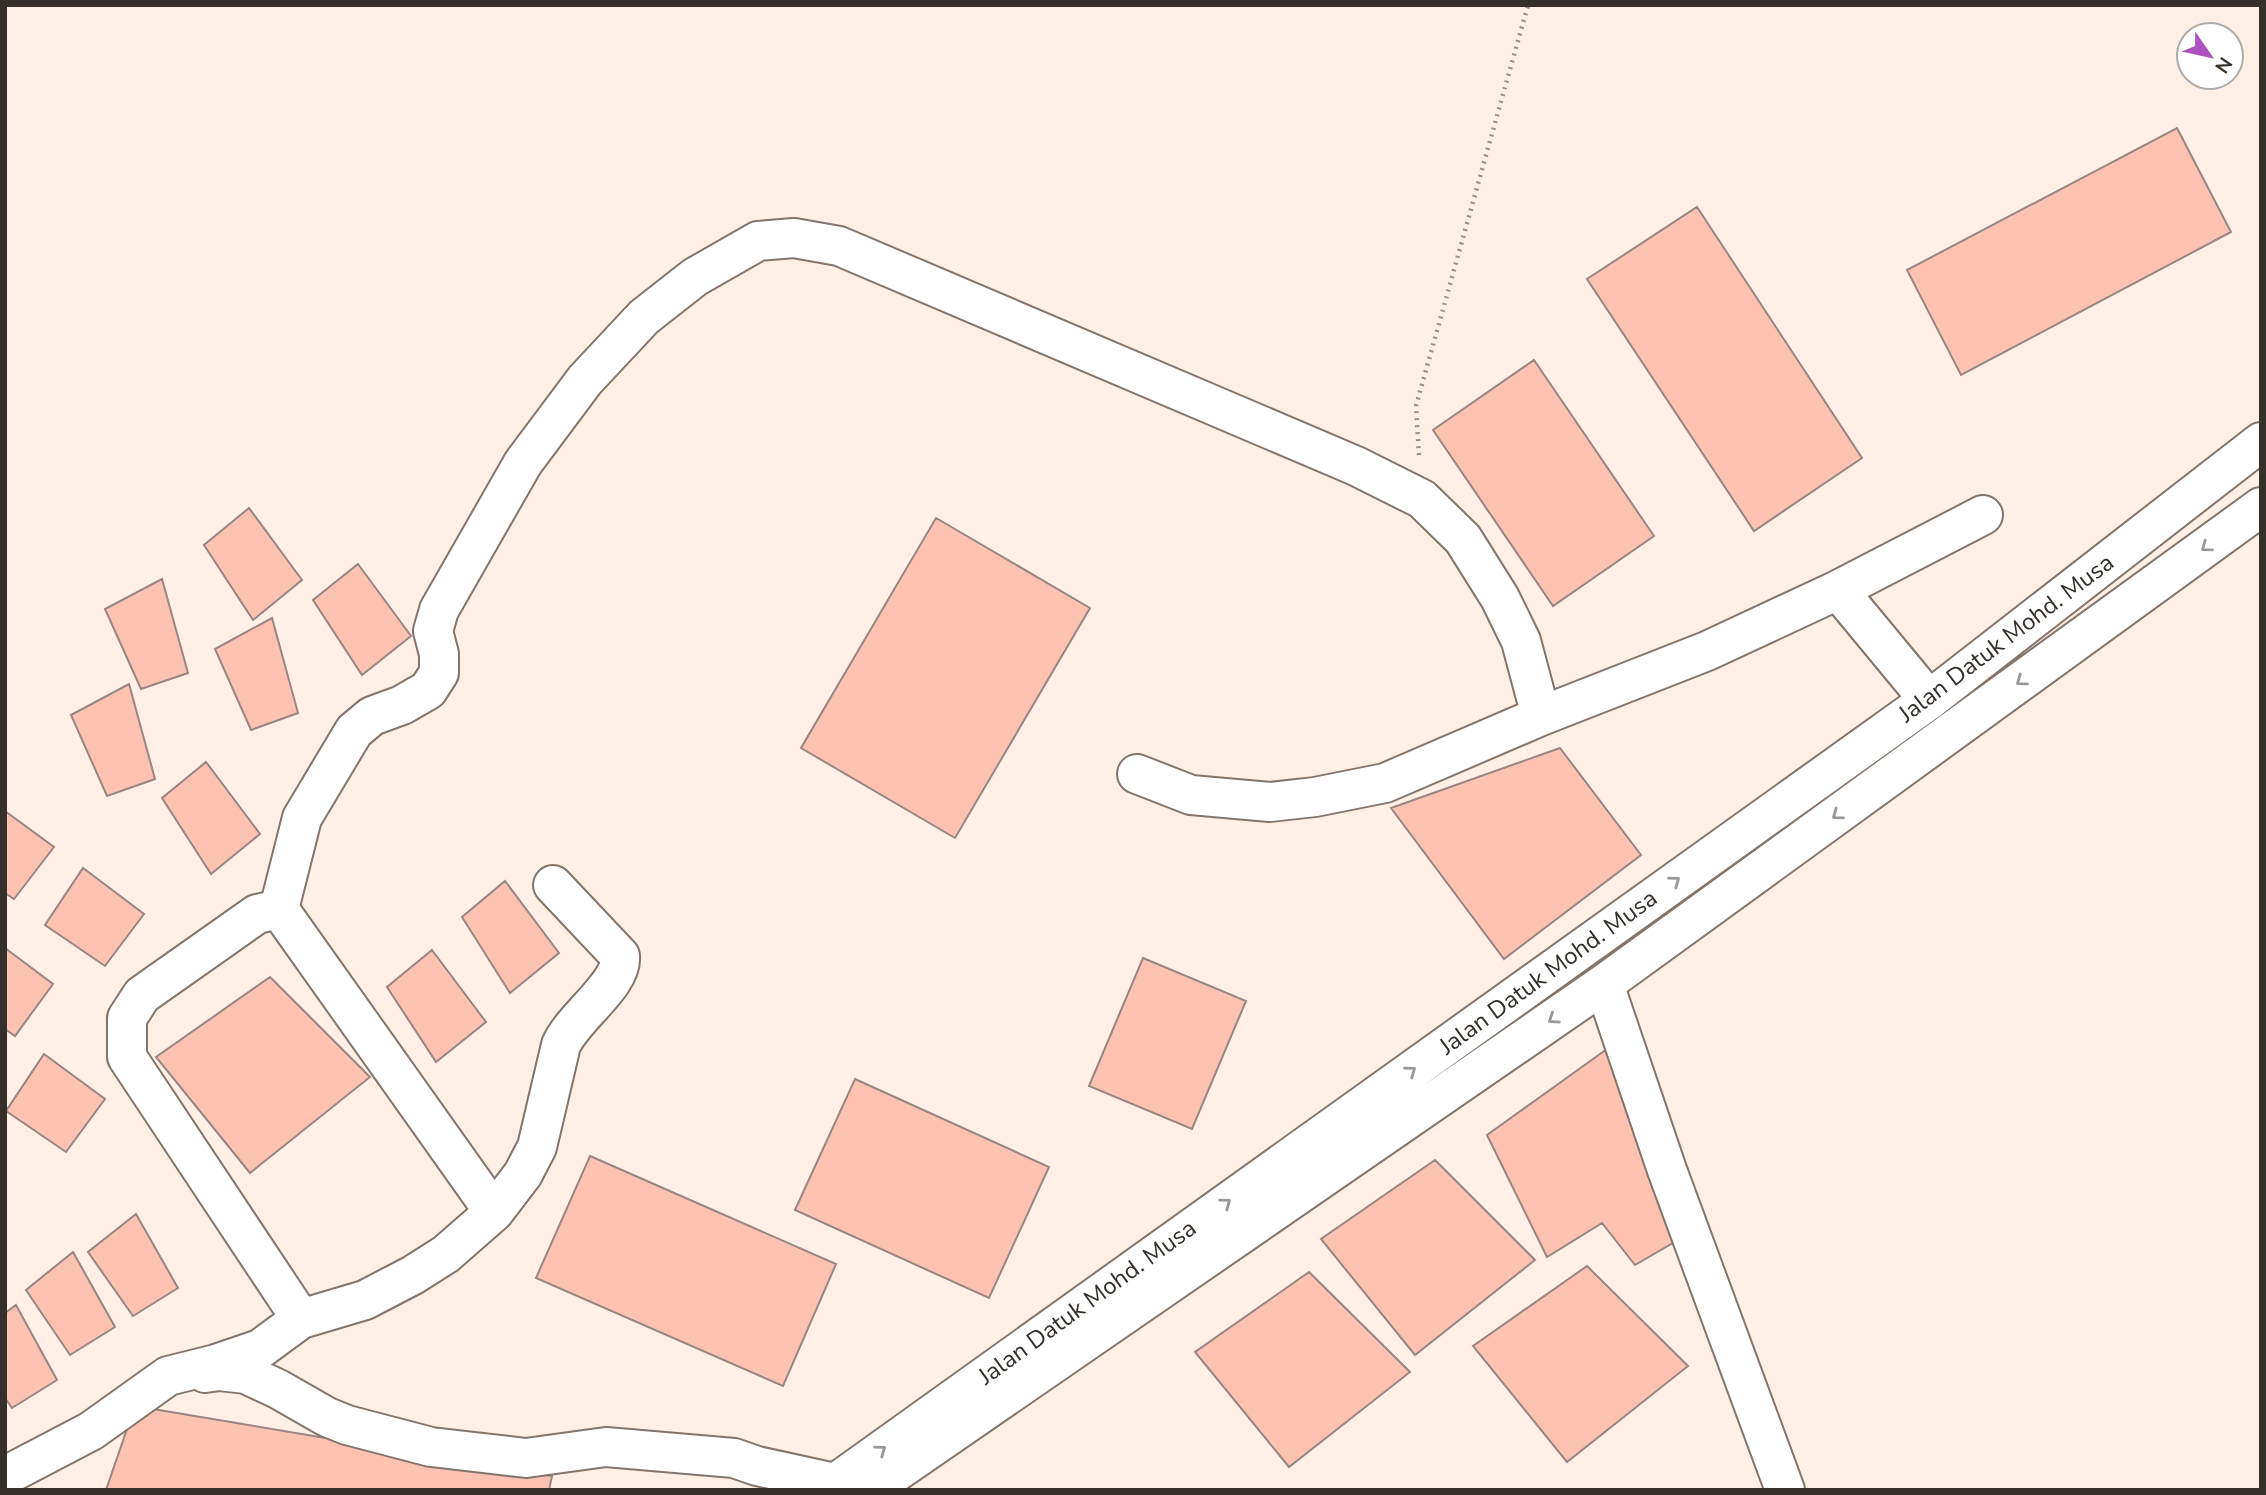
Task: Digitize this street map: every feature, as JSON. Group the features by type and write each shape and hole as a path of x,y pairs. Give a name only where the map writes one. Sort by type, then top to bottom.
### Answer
{"main road":[{"path":"494,1212 279,909 302,818 355,731 372,716 402,705 428,690 439,673 439,654 433,631 439,610 523,463 585,380 644,317 695,276 758,241 794,238 839,246 1356,466 1422,499 1463,539 1500,598 1521,641 1541,716"},
{"name":"Jalan Datuk Mohd. Musa","path":"844,1487 1929,700 2261,442"},
{"name":"Jalan Datuk Mohd. Musa","path":"844,1487 1604,984 2261,507"},
{"path":"1137,774 1191,795 1270,802 1315,797 1385,783 1541,716 1707,652 1838,590 1983,515"},
{"path":"1838,590 1929,700"},
{"path":"5,1476 91,1431 168,1377 260,1349 301,1319 365,1300 413,1275 446,1254 494,1212 523,1174 537,1147 565,1035 615,978 620,962 620,956 553,885"},
{"path":"279,909 257,914 142,995 127,1018 127,1057 301,1319"},
{"path":"1604,984 1667,1170 1786,1490"},
{"path":"168,1377 219,1371 246,1374 347,1425 431,1447 526,1458 607,1447 734,1458 844,1487"}],"path":[{"path":"1422,499 1416,406 1528,5"}],"building":[{"path":"2177,128 2231,232 1961,375 1907,270"},
{"path":"1697,207 1862,458 1754,531 1587,279"},
{"path":"1534,360 1654,536 1553,606 1433,430"},
{"path":"249,508 302,580 253,620 204,545"},
{"path":"936,518 1090,608 955,838 801,748"},
{"path":"358,564 411,636 362,675 313,600"},
{"path":"162,579 188,673 141,689 105,609"},
{"path":"272,618 298,713 251,730 215,649"},
{"path":"129,684 155,779 107,796 71,715"},
{"path":"1560,748 1641,855 1504,959 1391,808"},
{"path":"206,762 260,834 211,874 162,798"},
{"path":"5,811 54,847 14,899 5,893"},
{"path":"83,868 144,914 105,966 45,925"},
{"path":"505,881 559,953 510,993 462,917"},
{"path":"5,948 53,984 15,1036 5,1029"},
{"path":"432,950 486,1022 436,1062 387,987"},
{"path":"1143,958 1246,1001 1192,1129 1089,1086"},
{"path":"270,977 370,1077 250,1173 156,1057"},
{"path":"1607,1049 1683,1237 1635,1265 1602,1223 1547,1257 1487,1135"},
{"path":"44,1054 105,1099 66,1152 6,1111"},
{"path":"855,1079 1049,1167 989,1298 795,1210"},
{"path":"590,1156 836,1264 783,1386 536,1278"},
{"path":"1435,1160 1535,1260 1415,1355 1321,1239"},
{"path":"136,1214 178,1288 133,1316 88,1252"},
{"path":"73,1252 115,1327 70,1355 26,1290"},
{"path":"1587,1266 1688,1366 1567,1462 1473,1346"},
{"path":"1309,1272 1410,1372 1289,1467 1195,1352"},
{"path":"16,1305 57,1380 12,1408 5,1398 5,1313"},
{"path":"135,1406 552,1476 549,1490 106,1490"}]}
